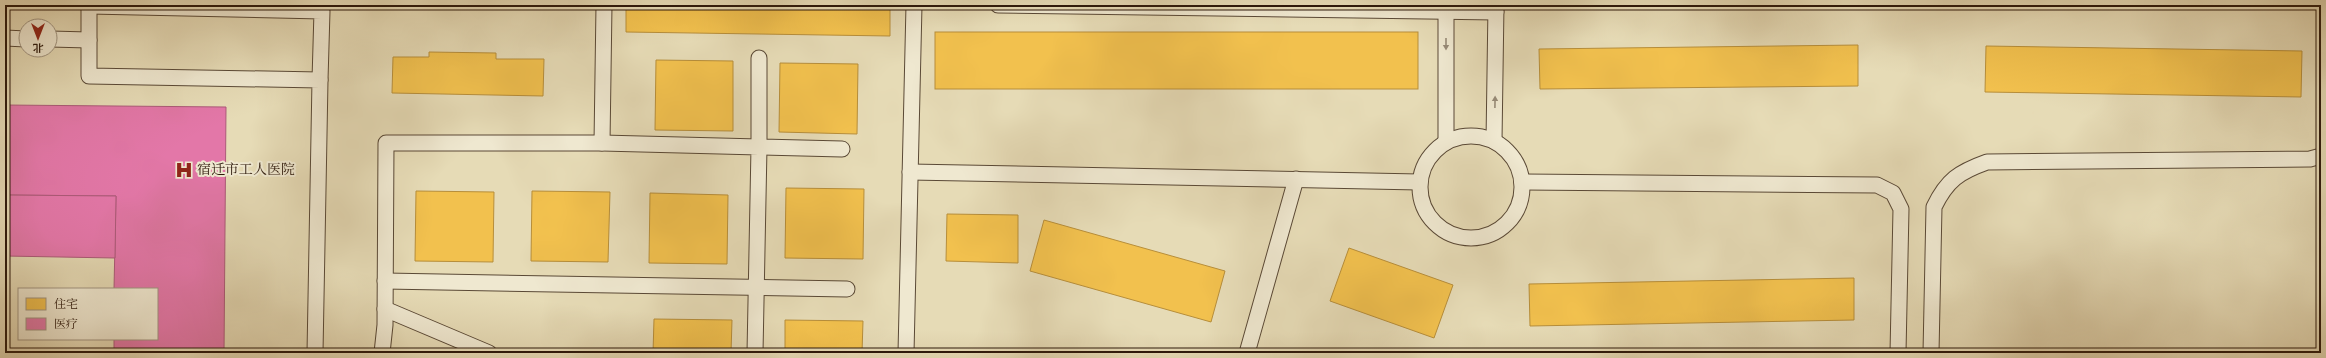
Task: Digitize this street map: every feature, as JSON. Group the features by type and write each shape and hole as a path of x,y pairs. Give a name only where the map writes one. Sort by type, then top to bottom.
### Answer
{"lane":[{"path":"602,143 604,5"},
{"path":"906,353 914,5"},
{"path":"998,5 1496,9 1494,141"},
{"path":"315,353 322,11 89,6 89,76 320,80"},
{"path":"1446,8 1446,142"},
{"path":"5,38 18,39"},
{"path":"58,39 89,40"},
{"path":"755,353 759,147 759,58"},
{"path":"1462,136 1478,136 1494,141 1508,151 1514,160 1522,182 1521,199 1514,215 1502,228 1486,236 1469,239 1452,235 1437,227 1426,214 1420,199 1419,182 1423,166 1429,157 1446,142 1462,136"},
{"path":"382,353 385,310 386,143 602,143 842,149"},
{"path":"1931,353 1934,207 1943,188 1966,169 1987,162 2310,160 2321,156"},
{"path":"910,172 1419,182"},
{"path":"1247,353 1296,179"},
{"path":"1522,182 1877,185 1893,193 1901,210 1898,353"},
{"path":"385,281 846,289"},
{"path":"385,310 488,353"}],"building: 住宅":[{"path":"626,5 890,5 890,36 626,32"},
{"path":"935,32 1418,32 1418,89 935,89"},
{"path":"1858,45 1858,86 1540,89 1539,49"},
{"path":"1986,46 2302,51 2301,97 1985,92"},
{"path":"429,52 496,53 496,59 544,59 543,96 392,93 393,57 429,57"},
{"path":"656,60 733,61 733,131 655,130"},
{"path":"780,63 858,64 857,134 779,132"},
{"path":"786,188 864,189 863,259 785,258"},
{"path":"416,191 494,192 493,262 415,261"},
{"path":"532,191 610,192 608,262 531,261"},
{"path":"650,193 728,195 727,264 649,263"},
{"path":"947,214 1018,215 1018,263 946,261"},
{"path":"1044,220 1225,271 1211,322 1030,271"},
{"path":"1349,248 1453,285 1434,338 1330,301"},
{"path":"1854,278 1854,320 1530,326 1529,284"},
{"path":"654,319 732,320 731,353 653,353"},
{"path":"785,320 863,321 862,353 785,353"}],"building: 医疗":[{"path":"5,105 226,107 224,353 114,353 114,340 158,340 158,288 114,288 116,196 5,195"},
{"path":"5,195 116,196 115,258 5,256"}],"place":[{"name":"宿迁市工人医院","path":"184,170"}]}
